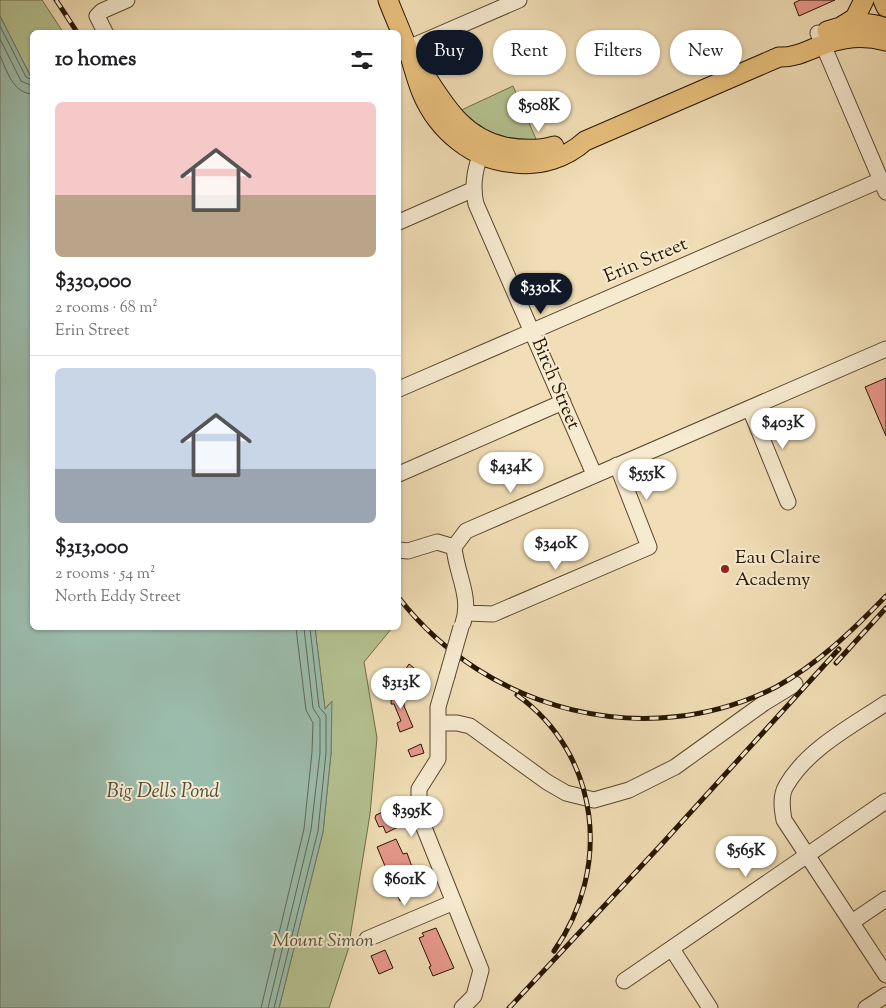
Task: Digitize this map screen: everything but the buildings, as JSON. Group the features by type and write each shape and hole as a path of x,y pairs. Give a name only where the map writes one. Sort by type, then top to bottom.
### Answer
{"main road":[{"path":"388,0 397,30"},
{"path":"403,50 448,111 483,148 531,150 575,140 586,140 779,57 790,58 855,18 864,0"},
{"path":"883,0 886,7"},
{"path":"838,27 879,32"},
{"path":"821,39 841,39 879,32"}],"street":[{"path":"104,30 98,16 102,11 125,0"},
{"path":"403,50 519,0"},
{"path":"870,0 879,32"},
{"path":"821,39 884,186"},
{"path":"401,221 472,190 475,172 483,148"},
{"name":"Erin Street","path":"401,389 532,332 884,186"},
{"name":"Birch Street","path":"472,190 476,204 594,474"},
{"path":"462,1008 474,996 481,970 419,815 419,789 438,759 438,707 464,620 465,592 455,562 454,547 466,531 886,349"},
{"path":"401,473 562,402"},
{"path":"750,409 788,502"},
{"path":"464,620 493,614 649,547 616,465"},
{"path":"401,550 408,551 438,542 454,547"},
{"path":"439,724 457,723 470,726 547,782 566,793 594,800 629,790 675,767 764,702 795,684"},
{"path":"886,703 805,761 785,787 782,806 784,820 808,853 886,975"},
{"path":"624,981 886,800"},
{"path":"852,922 886,899"},
{"path":"367,939 454,902"},
{"path":"672,949 710,1008"},
{"path":"866,1008 886,995"}],"green space":[{"path":"0,0 42,0 62,30 30,30 30,75 0,16"},
{"path":"513,86 539,146 502,142 455,113"},
{"name":"Mount Simon","path":"315,630 390,630 364,662 377,738 370,814 348,950 329,1008 279,1008 323,832 331,753 331,702 325,709"}],"water":[{"name":"Big Dells Pond","path":"0,16 30,75 30,630 315,630 325,709 332,701 331,753 323,832 279,1008 0,1008"}],"railway":[{"path":"56,0 76,30"},
{"path":"401,600 435,637 477,669 523,693 572,710 623,718 675,717 726,707 776,687 821,657 848,634 886,596"},
{"path":"836,663 886,608"},
{"path":"509,1008 660,846 839,649"},
{"path":"517,695 545,720 566,749 581,781 589,815 590,850 584,885 573,919 554,951"}],"place":[{"name":"Eau Claire Academy","path":"725,569"}]}
